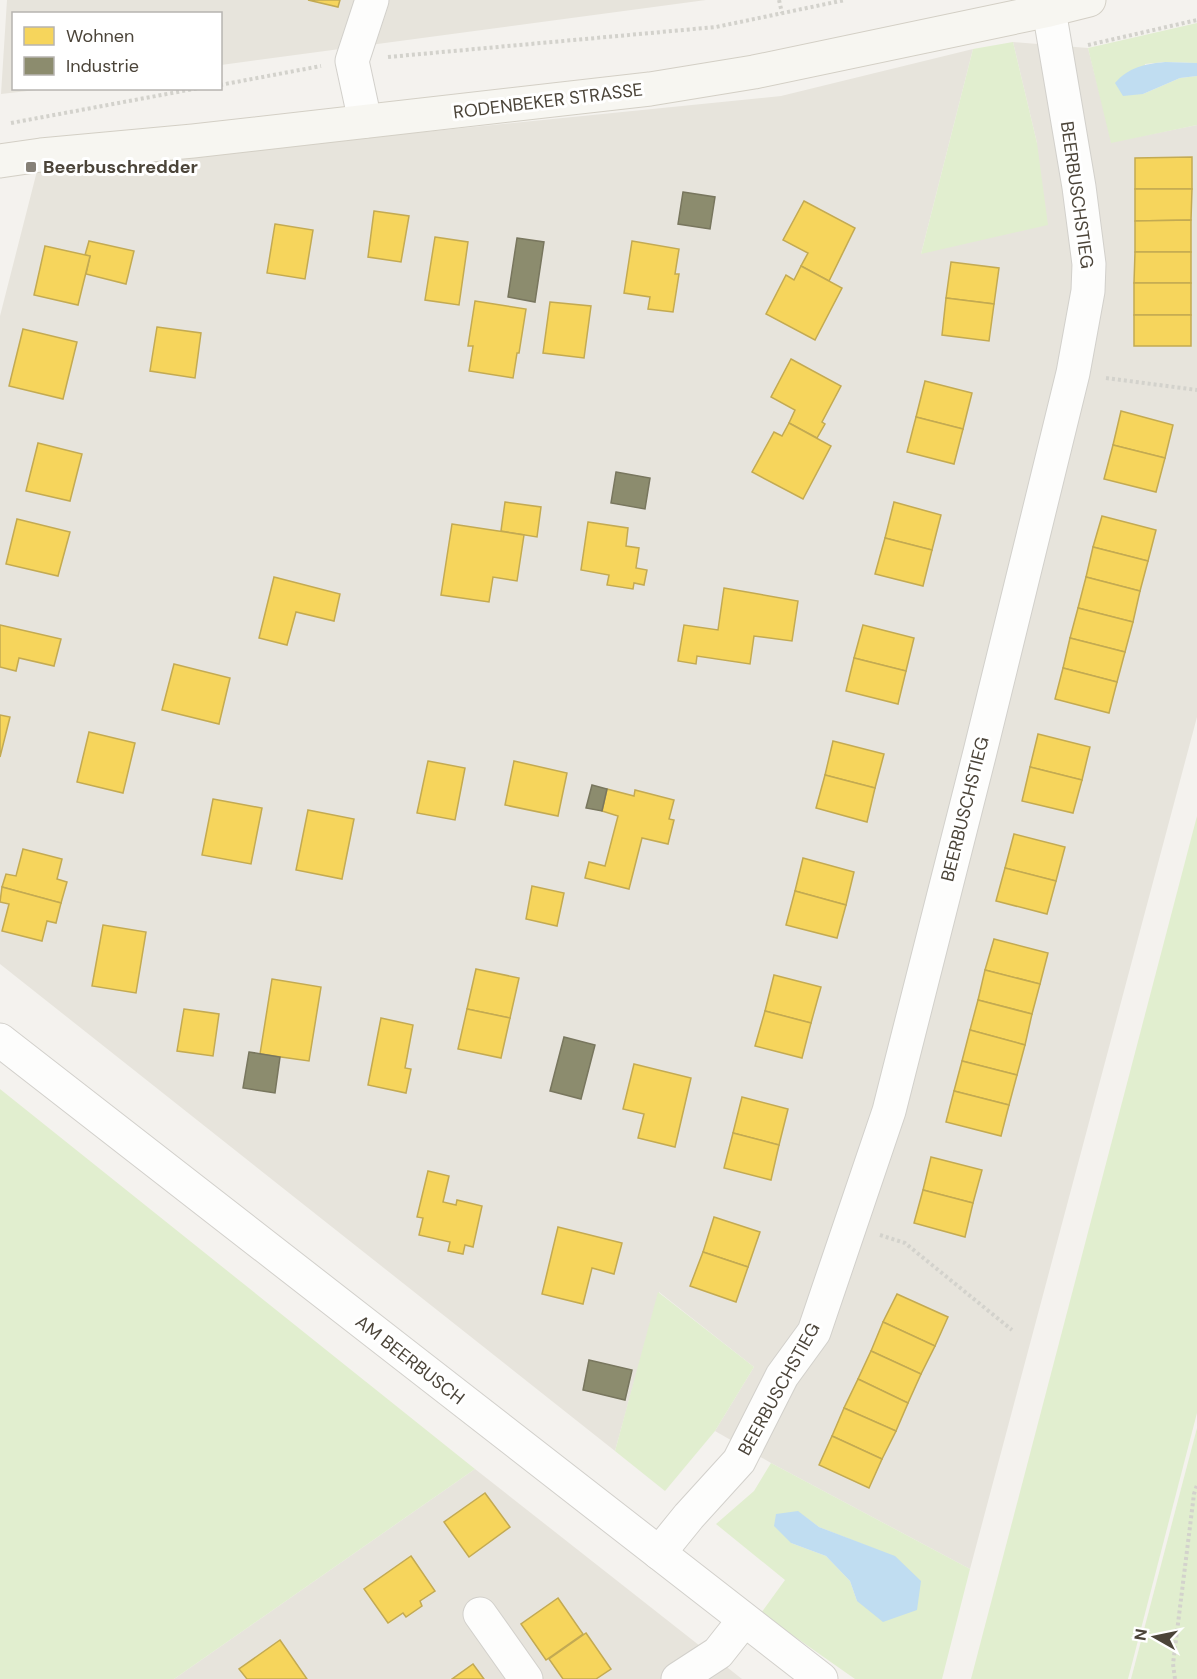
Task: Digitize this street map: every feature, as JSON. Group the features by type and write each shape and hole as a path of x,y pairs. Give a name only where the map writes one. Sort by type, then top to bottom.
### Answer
{"street":[{"path":"365,121 352,61 372,0"},
{"name":"BEERBUSCHSTIEG","path":"659,1553 739,1461 782,1376 814,1332 889,1111 1073,374 1088,291 1089,264 1079,187 1055,51 1074,3"},
{"name":"RODENBEKER STRASSE","path":"0,161 650,89 754,72 1074,3"},
{"name":"AM BEERBUSCH","path":"0,1040 821,1679"},
{"path":"480,1614 526,1679"},
{"path":"678,1679 718,1653 744,1620"}],"path":[{"path":"779,0 782,13"},
{"path":"222,85 352,61 716,27 845,0"},
{"path":"1055,51 1197,20"},
{"path":"0,125 188,90"},
{"path":"1073,374 1197,390"},
{"path":"850,1225 905,1243 1012,1330"},
{"path":"1175,1679 1173,1664 1197,1485"}],"shaded area":[{"path":"7,0 706,0 222,65 222,12 12,12 12,90 36,90 1,94"},
{"path":"1013,42 1088,48 1112,142 1197,125 1197,717 970,1569 715,1431 754,1367 659,1292 615,1451 0,964 0,316 37,171 781,96 973,49 921,254 1037,143"},
{"path":"475,1469 742,1679 174,1679"}],"green space":[{"path":"1197,23 1197,63 1145,64 1143,94 1180,78 1197,76 1197,125 1111,143 1088,48"},
{"path":"1013,42 1037,143 1048,225 921,254 973,49"},
{"path":"1197,816 1197,1413 1128,1679 971,1679"},
{"path":"0,1089 475,1469 174,1679 0,1679"},
{"path":"658,1292 754,1367 715,1431 665,1491 615,1451"},
{"path":"1197,1428 1197,1679 1131,1679"},
{"path":"771,1463 970,1569 942,1679 855,1679 761,1613 785,1580 716,1524 754,1491","holes":["797,1511 819,1527 895,1557 857,1601 850,1581 826,1556 791,1543"]}],"water":[{"path":"1165,62 1197,63 1197,76 1180,78 1143,94 1123,96 1115,83 1126,73 1138,67"},
{"path":"798,1511 819,1527 895,1556 921,1581 917,1610 883,1622 857,1601 850,1581 826,1556 791,1543 774,1526 776,1514"}],"building: Wohnen":[{"path":"308,0 340,0 338,7"},
{"path":"1192,157 1192,189 1135,189 1135,158"},
{"path":"1135,189 1192,189 1191,220 1135,221"},
{"path":"804,201 855,228 829,281 801,266 808,253 783,240"},
{"path":"374,211 409,216 401,262 368,257"},
{"path":"1191,220 1191,252 1135,252 1135,221"},
{"path":"275,224 313,230 305,279 267,273"},
{"path":"435,237 468,242 459,305 425,300"},
{"path":"89,241 134,251 126,284 86,274 90,256 85,255"},
{"path":"632,241 679,249 675,274 679,274 673,312 648,309 650,297 624,293"},
{"path":"45,246 90,256 78,305 34,295"},
{"path":"1135,252 1191,252 1191,283 1134,283"},
{"path":"951,262 999,268 994,304 946,298"},
{"path":"801,266 842,288 815,340 766,314 786,275 794,280"},
{"path":"1134,283 1191,283 1191,315 1134,315"},
{"path":"946,298 994,304 989,341 942,335"},
{"path":"475,301 526,309 513,378 469,371 473,346 468,346"},
{"path":"550,302 591,306 584,358 543,353"},
{"path":"1134,315 1191,315 1191,346 1134,346"},
{"path":"157,327 201,333 195,378 150,371"},
{"path":"23,329 77,342 63,399 9,386"},
{"path":"791,359 841,386 822,422 825,424 817,438 789,423 795,410 771,397"},
{"path":"925,381 972,393 963,429 916,417"},
{"path":"1121,411 1173,425 1165,458 1113,445"},
{"path":"916,417 963,429 954,464 907,452"},
{"path":"789,423 831,446 803,499 752,472 774,432 782,436"},
{"path":"38,443 82,454 70,501 26,491"},
{"path":"1113,445 1165,458 1156,492 1104,479"},
{"path":"505,502 541,507 537,537 501,531"},
{"path":"894,502 941,515 932,550 885,538"},
{"path":"1102,516 1156,530 1148,561 1093,547"},
{"path":"17,519 70,532 58,576 6,564"},
{"path":"588,522 628,528 626,546 639,548 636,568 647,570 644,585 634,583 633,589 607,585 609,575 581,570"},
{"path":"452,524 524,535 517,581 493,577 489,602 441,595"},
{"path":"885,538 932,550 923,586 875,574"},
{"path":"1093,547 1148,561 1140,591 1086,577"},
{"path":"274,577 340,594 334,621 296,612 287,645 259,638"},
{"path":"1086,577 1140,591 1133,622 1078,608"},
{"path":"724,588 798,601 792,641 754,636 750,664 697,656 696,664 678,661 684,625 718,630"},
{"path":"1078,608 1133,622 1125,652 1070,638"},
{"path":"0,625 61,639 54,666 19,658 16,671 0,667"},
{"path":"863,625 914,638 906,671 854,658"},
{"path":"1070,638 1125,652 1117,682 1063,668"},
{"path":"854,658 906,671 898,704 846,691"},
{"path":"174,664 230,678 219,724 162,710"},
{"path":"1063,668 1117,682 1109,713 1055,699"},
{"path":"0,715 10,717 0,757"},
{"path":"89,732 135,743 123,793 77,782"},
{"path":"1038,734 1090,747 1082,780 1030,767"},
{"path":"833,741 884,754 875,788 825,775"},
{"path":"428,761 465,768 455,820 417,813"},
{"path":"514,761 567,773 558,816 505,805"},
{"path":"1030,767 1082,780 1073,813 1022,801"},
{"path":"825,775 875,788 867,822 816,808"},
{"path":"607,789 634,796 635,790 674,800 669,819 674,820 668,844 642,838 629,889 585,878 589,862 605,866 618,816 602,811"},
{"path":"213,799 262,808 251,864 202,855"},
{"path":"308,810 354,819 342,879 296,870"},
{"path":"1014,834 1065,847 1056,881 1005,868"},
{"path":"23,849 62,859 57,879 67,882 61,903 2,887 6,874 16,876"},
{"path":"803,858 854,872 846,905 795,891"},
{"path":"1005,868 1056,881 1047,914 996,901"},
{"path":"532,886 564,893 557,926 526,919"},
{"path":"2,887 61,903 56,923 47,921 42,941 2,931 9,904 0,902"},
{"path":"795,891 846,905 837,938 786,925"},
{"path":"103,925 146,932 136,993 92,986"},
{"path":"994,939 1048,953 1040,984 985,970"},
{"path":"476,969 519,978 510,1018 467,1009"},
{"path":"985,970 1040,984 1032,1014 978,1000"},
{"path":"774,975 821,987 811,1023 765,1011"},
{"path":"272,979 321,987 309,1061 260,1054"},
{"path":"978,1000 1032,1014 1025,1045 970,1030"},
{"path":"184,1009 219,1014 213,1056 177,1051"},
{"path":"467,1009 510,1018 501,1058 458,1049"},
{"path":"765,1011 811,1023 802,1058 755,1046"},
{"path":"381,1018 413,1025 405,1068 411,1069 406,1093 368,1085"},
{"path":"970,1030 1025,1045 1017,1075 962,1061"},
{"path":"962,1061 1017,1075 1009,1105 954,1091"},
{"path":"634,1064 691,1078 675,1147 638,1138 644,1114 623,1109"},
{"path":"954,1091 1009,1105 1001,1136 946,1122"},
{"path":"742,1097 788,1109 779,1145 733,1133"},
{"path":"733,1133 779,1145 771,1180 724,1168"},
{"path":"931,1157 982,1170 973,1203 923,1190"},
{"path":"428,1171 449,1176 443,1202 456,1205 457,1200 482,1206 473,1247 465,1245 463,1254 448,1251 450,1242 419,1235 423,1218 417,1217"},
{"path":"923,1190 973,1203 965,1237 914,1223"},
{"path":"714,1217 760,1232 748,1267 703,1252"},
{"path":"558,1227 622,1243 614,1274 592,1268 583,1304 542,1294"},
{"path":"703,1252 748,1267 736,1302 690,1286"},
{"path":"897,1294 948,1317 935,1346 883,1322"},
{"path":"883,1322 935,1346 921,1374 871,1351"},
{"path":"871,1351 921,1374 908,1403 858,1379"},
{"path":"858,1379 908,1403 896,1431 844,1408"},
{"path":"844,1408 896,1431 882,1459 832,1436"},
{"path":"832,1436 882,1459 869,1488 819,1465"},
{"path":"485,1493 510,1527 469,1557 444,1522"},
{"path":"411,1556 435,1591 420,1601 422,1606 406,1617 403,1613 388,1623 364,1589"},
{"path":"558,1598 583,1634 546,1660 521,1624"},
{"path":"586,1633 611,1669 596,1679 563,1679 549,1659"},
{"path":"280,1640 307,1679 247,1679 239,1669"},
{"path":"473,1664 484,1679 452,1679"}],"building: Industrie":[{"path":"683,192 715,197 710,229 678,224"},
{"path":"517,238 544,242 535,302 508,297"},
{"path":"616,472 650,478 645,509 611,503"},
{"path":"592,785 607,789 602,811 586,808"},
{"path":"564,1037 595,1045 581,1099 550,1091"},
{"path":"249,1052 280,1057 275,1093 243,1088"},
{"path":"589,1360 632,1370 625,1400 583,1390"}],"place":[{"name":"Beerbuschredder","path":"31,167"}]}
